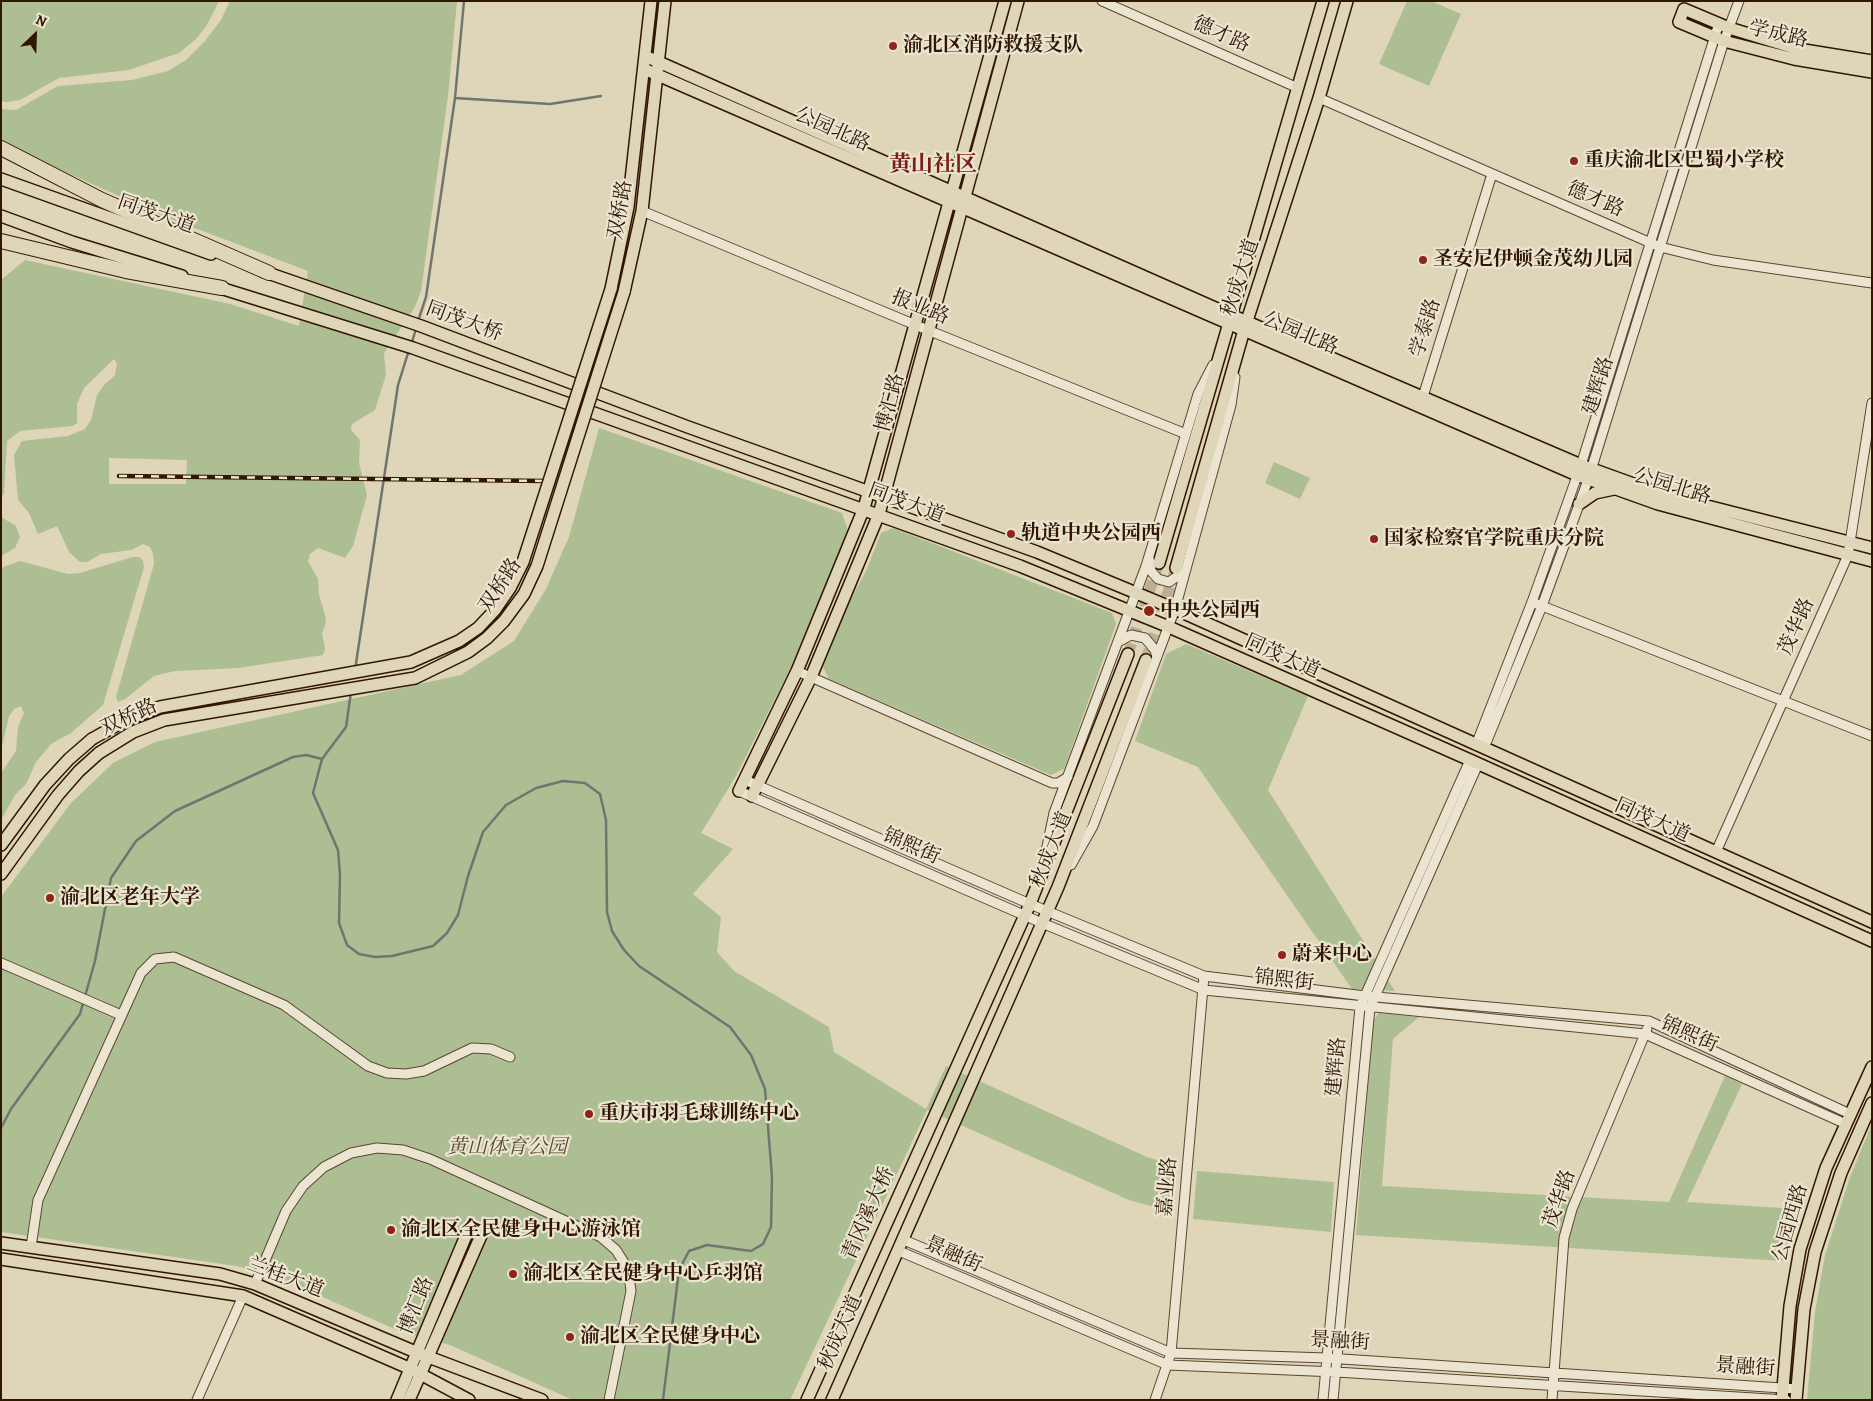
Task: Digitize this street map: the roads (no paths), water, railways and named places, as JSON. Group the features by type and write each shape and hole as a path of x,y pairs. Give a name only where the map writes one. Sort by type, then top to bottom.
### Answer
{"highway":[{"path":"1,148 102,200 269,273"},
{"path":"1,242 126,271 222,288"}],"main road":[{"name":"双桥路","path":"1,845 44,785 69,759 92,739 126,720 160,707 412,662 460,641 478,628 494,610 510,588 523,562 611,289 628,207 651,1"},
{"name":"双桥路","path":"1,874 58,795 79,771 100,753 133,732 164,720 415,678 468,652 504,622 519,601 537,566 624,292 642,211 665,1"},
{"name":"博汇路","path":"739,791 797,671 870,491 1005,1"},
{"name":"博汇路","path":"752,796 811,677 879,514 965,203 1018,1"},
{"name":"秋成大道","path":"1154,561 1230,319 1323,1"},
{"name":"秋成大道","path":"1181,569 1239,345 1319,98 1347,1"},
{"name":"学成路","path":"1872,61 1798,49 1724,26 1684,9 1679,22 1719,39 1794,59 1872,72"},
{"name":"公园北路","path":"645,56 722,96 1579,470 1614,488 1658,504 1849,549 1872,548"},
{"name":"公园北路","path":"644,69 722,96"},
{"name":"同茂大道","path":"1,179 84,210 299,284"},
{"path":"1,216 72,242 222,288"},
{"name":"同茂大桥","path":"299,284 421,326 615,398"},
{"name":"同茂大桥","path":"222,288 413,348 607,418"},
{"name":"同茂大道","path":"615,398 1037,552 1175,609 1872,922"},
{"name":"同茂大道","path":"607,418 864,508 1020,566 1168,627 1872,941"},
{"name":"公园北路","path":"1590,475 1849,549 1872,561"},
{"path":"1579,504 1595,493 1614,488"},
{"name":"秋成大道","path":"967,1044 1040,880 1128,654"},
{"name":"秋成大道","path":"832,1400 1048,911 1152,659"},
{"name":"青冈溪大桥","path":"807,1400 967,1044"},
{"name":"公园西路","path":"1782,1396 1790,1306 1800,1249 1826,1168 1872,1067"},
{"name":"公园西路","path":"1796,1394 1804,1309 1815,1252 1841,1172 1872,1103"},
{"name":"博汇路","path":"409,1400 416,1372 470,1226"},
{"name":"博汇路","path":"423,1355 483,1231"},
{"name":"兰桂大道","path":"1,1243 220,1274 256,1284 423,1355 541,1399"},
{"name":"兰桂大道","path":"1,1259 243,1296 416,1372 469,1400"},
{"name":"博汇路","path":"397,1400 416,1372"},
{"path":"527,1400 541,1399"}],"street":[{"name":"德才路","path":"1102,1 1298,88"},
{"name":"建辉路","path":"1480,746 1579,470 1650,243 1719,39 1724,26 1739,1"},
{"name":"建辉路","path":"1480,746 1542,606 1590,475 1660,247 1719,39"},
{"name":"德才路","path":"1319,98 1660,247 1713,260 1872,283"},
{"name":"学泰路","path":"1422,402 1492,174"},
{"name":"报业路","path":"642,211 930,331 1186,434"},
{"path":"1181,569 1169,582 1158,579 1151,571 1198,394 1220,352"},
{"name":"茂华路","path":"1716,852 1784,701 1849,549 1872,403"},
{"path":"1040,880 1054,813 1136,593 1154,561"},
{"path":"1152,659 1175,609 1181,569"},
{"path":"1532,602 1872,736"},
{"path":"1118,642 1131,634 1145,638 1155,650 1152,659"},
{"path":"797,671 1052,783 1058,783 1068,777"},
{"name":"建辉路","path":"1322,1400 1360,1008 1474,762"},
{"name":"建辉路","path":"1333,1400 1370,1008 1474,762"},
{"name":"锦熙街","path":"745,780 1030,904 1204,976 1365,996 1649,1021 1848,1119"},
{"name":"锦熙街","path":"739,791 1042,923 1204,990 1360,1008 1645,1034 1848,1119"},
{"path":"31,1247 38,1200 141,972 155,959 174,957 284,1005 368,1066 387,1073 406,1074 424,1071 472,1048 491,1048 510,1057"},
{"path":"1,963 121,1015"},
{"name":"嘉业路","path":"1155,1400 1171,1353 1204,976"},
{"name":"茂华路","path":"1552,1400 1564,1238 1572,1208 1649,1021"},
{"path":"256,1284 286,1211 303,1186 324,1167 351,1153 377,1148 403,1150 430,1159 601,1237 616,1250 628,1269 631,1291 609,1400"},
{"name":"景融街","path":"901,1245 1171,1353 1327,1358 1554,1373 1782,1396 1787,1400"},
{"name":"景融街","path":"901,1245 1168,1365 1336,1372 1553,1386 1782,1396 1796,1394"},
{"path":"197,1400 243,1296"}],"waterway":[{"path":"418,321 426,297 455,98 464,1"},
{"path":"455,98 550,104 601,96"},
{"path":"411,345 416,329"},
{"path":"355,670 398,385 409,350"},
{"path":"351,692 346,727 322,759 313,793 338,850 340,875 339,923 347,945 359,954 375,957 392,956 433,946 447,933 458,915 468,876 483,832 506,805 536,788 563,781 585,783 600,794 606,820 607,912 612,931 624,950 639,966 730,1027 751,1055 765,1089 772,1177 771,1227 763,1244 751,1251 707,1245 689,1251 679,1270 663,1400"},
{"path":"1,1128 11,1109 80,1014 95,961 111,878 136,841 175,811 293,757 306,755 322,759"}],"tunnel":[{"path":"1128,654 1159,563"},
{"path":"1146,660 1175,571"}],"railway":[{"path":"119,476 546,481"}],"place":[{"name":"渝北区消防救援支队","path":"893,46"},
{"name":"重庆渝北区巴蜀小学校","path":"1574,161"},
{"name":"圣安尼伊顿金茂幼儿园","path":"1423,260"},
{"name":"轨道中央公园西","path":"1011,534"},
{"name":"国家检察官学院重庆分院","path":"1374,539"},
{"name":"中央公园西","path":"1149,611"},
{"name":"渝北区老年大学","path":"50,898"},
{"name":"蔚来中心","path":"1282,955"},
{"name":"重庆市羽毛球训练中心","path":"589,1114"},
{"name":"渝北区全民健身中心游泳馆","path":"391,1230"},
{"name":"渝北区全民健身中心乒羽馆","path":"513,1274"},
{"name":"渝北区全民健身中心","path":"570,1337"}],"district":[{"name":"黄山社区","path":"933,166"}],"park label":[{"name":"黄山体育公园","path":"507,1148"}]}
